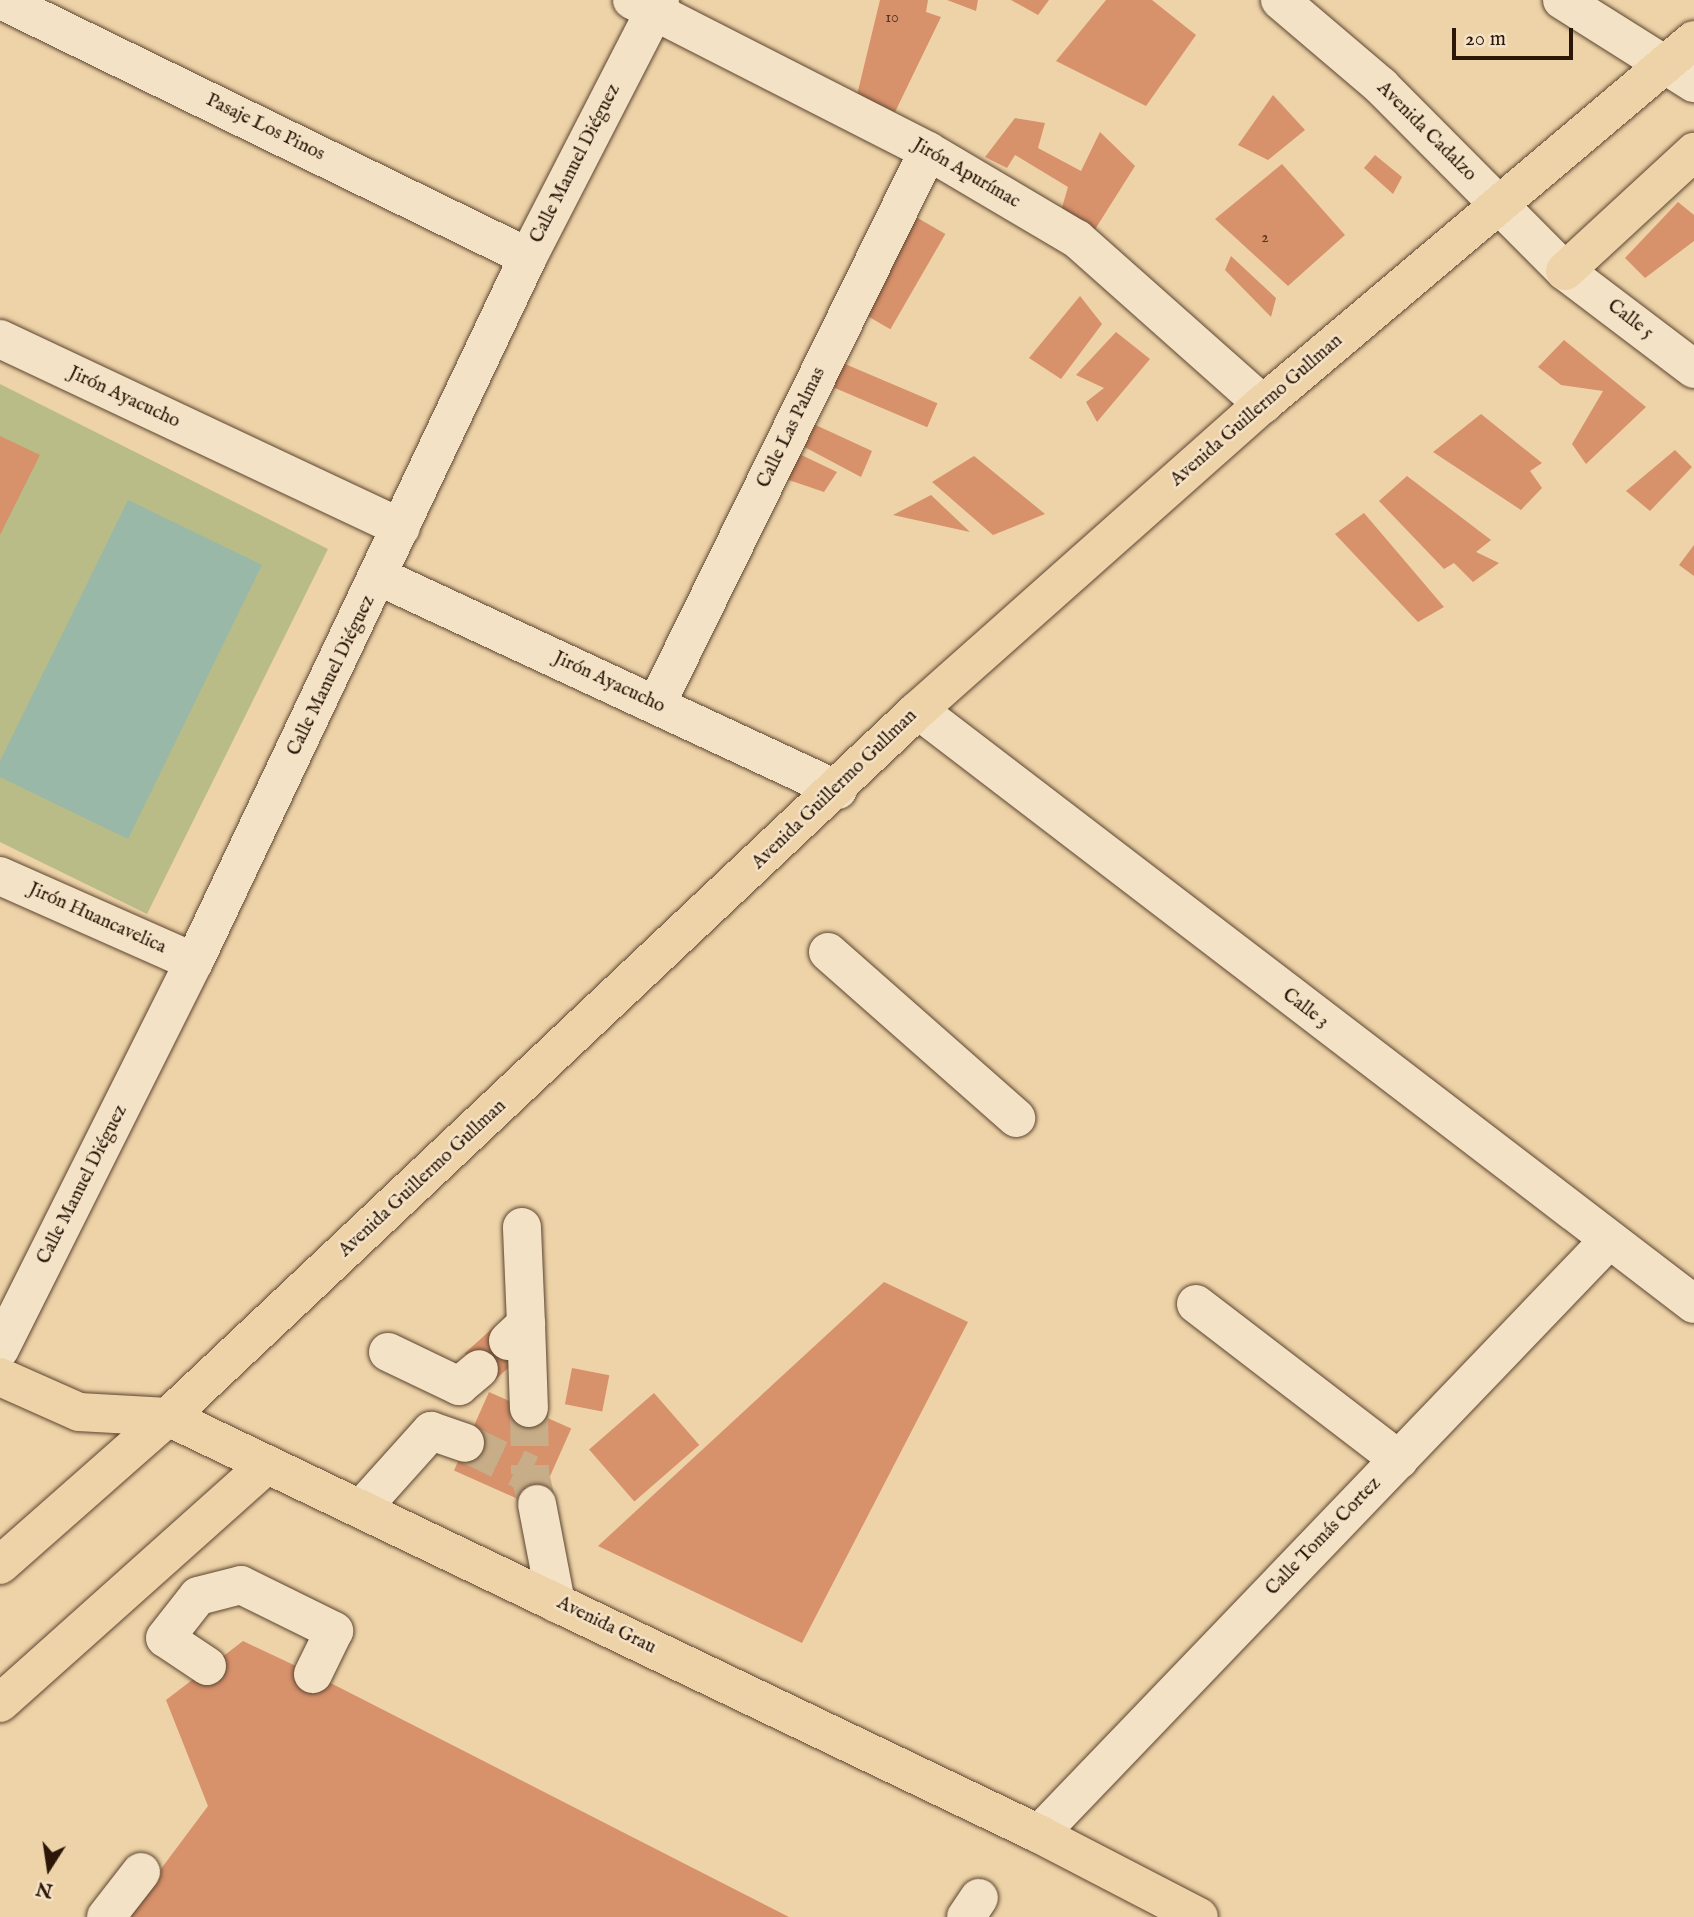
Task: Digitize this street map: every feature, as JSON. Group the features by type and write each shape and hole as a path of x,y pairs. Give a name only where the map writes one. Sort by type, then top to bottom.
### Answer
{"main road":[{"name":"Avenida Guillermo Gullman","path":"0,1565 168,1417 838,790 918,710 1263,404 1500,205 1679,75 1694,40"},
{"path":"1565,271 1694,152"},
{"name":"Avenida Grau","path":"0,1377 79,1412 168,1417 1039,1834 1199,1917"},
{"path":"0,1703 267,1465"}],"street":[{"name":"Pasaje Los Pinos","path":"1,0 528,257"},
{"name":"Avenida Cadalzo","path":"1280,0 1381,86 1565,271"},
{"path":"1562,0 1679,75"},
{"name":"Calle Manuel Diéguez","path":"0,1349 194,962 380,577 649,4"},
{"name":"Jirón Apurímac","path":"649,4 928,151 1077,239 1263,404"},
{"name":"Calle Las Palmas","path":"656,705 928,151"},
{"name":"Calle 5","path":"1565,271 1694,369"},
{"name":"Jirón Ayacucho","path":"0,340 401,528"},
{"name":"Jirón Ayacucho","path":"380,577 838,790"},
{"name":"Calle 3","path":"918,710 1694,1304"},
{"name":"Jirón Huancavelica","path":"0,876 194,962"},
{"path":"828,952 1016,1118"},
{"path":"522,1227 517,1333 529,1408"},
{"name":"Calle Tomás Cortez","path":"1039,1834 1609,1240"},
{"path":"1196,1304 1398,1460"},
{"path":"361,1509 448,1437 469,1377 388,1352"},
{"path":"537,1504 556,1603"},
{"path":"156,1563 198,1596"},
{"path":"207,1666 165,1638 198,1596 241,1585 334,1631 313,1674"},
{"path":"106,1917 141,1872"}],"green space":[{"path":"0,384 328,549 147,914 0,842"}],"shaded area":[{"path":"128,500 262,565 128,839 0,777 0,761"}],"building":[{"path":"880,0 928,0 926,12 941,17 895,112 857,95"},
{"path":"947,0 978,0 976,11"},
{"path":"1011,0 1049,0 1038,15"},
{"path":"1106,0 1152,0 1196,35 1146,106 1056,61"},
{"path":"1273,95 1305,130 1268,160 1238,145"},
{"path":"1015,118 1045,123 1038,148 1081,171 1100,132 1135,166 1094,231 1061,211 1068,187 1015,155 1007,168 985,157"},
{"path":"1375,155 1402,177 1393,194 1364,168"},
{"path":"1282,164 1345,235 1288,286 1215,219"},
{"path":"1678,202 1694,215 1694,241 1645,278 1625,258"},
{"path":"909,213 945,234 890,329 854,308"},
{"path":"1231,256 1276,298 1271,317 1225,270"},
{"path":"1080,296 1102,324 1061,379 1029,358"},
{"path":"1116,332 1150,359 1097,422 1086,402 1104,388 1076,375"},
{"path":"1564,340 1646,407 1586,464 1572,444 1603,391 1561,385 1538,367"},
{"path":"838,361 937,403 927,427 828,385"},
{"path":"1481,414 1542,463 1530,471 1542,488 1521,510 1433,452"},
{"path":"807,421 872,451 861,477 795,442"},
{"path":"0,436 40,455 0,535"},
{"path":"1675,450 1692,467 1650,511 1626,491"},
{"path":"793,451 837,472 824,492 780,477"},
{"path":"974,456 1045,514 993,535 932,482"},
{"path":"1407,476 1491,540 1476,552 1499,563 1473,582 1454,563 1444,569 1379,501"},
{"path":"931,495 970,532 893,515"},
{"path":"1364,513 1444,607 1418,622 1335,534"},
{"path":"1694,545 1694,576 1679,565"},
{"path":"884,1282 968,1322 802,1643 598,1546"},
{"path":"495,1326 522,1356 491,1383 465,1353"},
{"path":"572,1368 609,1375 602,1412 565,1404"},
{"path":"489,1392 571,1429 536,1507 454,1471"},
{"path":"654,1393 699,1445 634,1501 589,1449"},
{"path":"243,1641 313,1674 789,1917 125,1917 208,1806 166,1700"}],"tunnel":[{"path":"529,1408 530,1474"},
{"path":"465,1443 530,1474 537,1504"}]}
